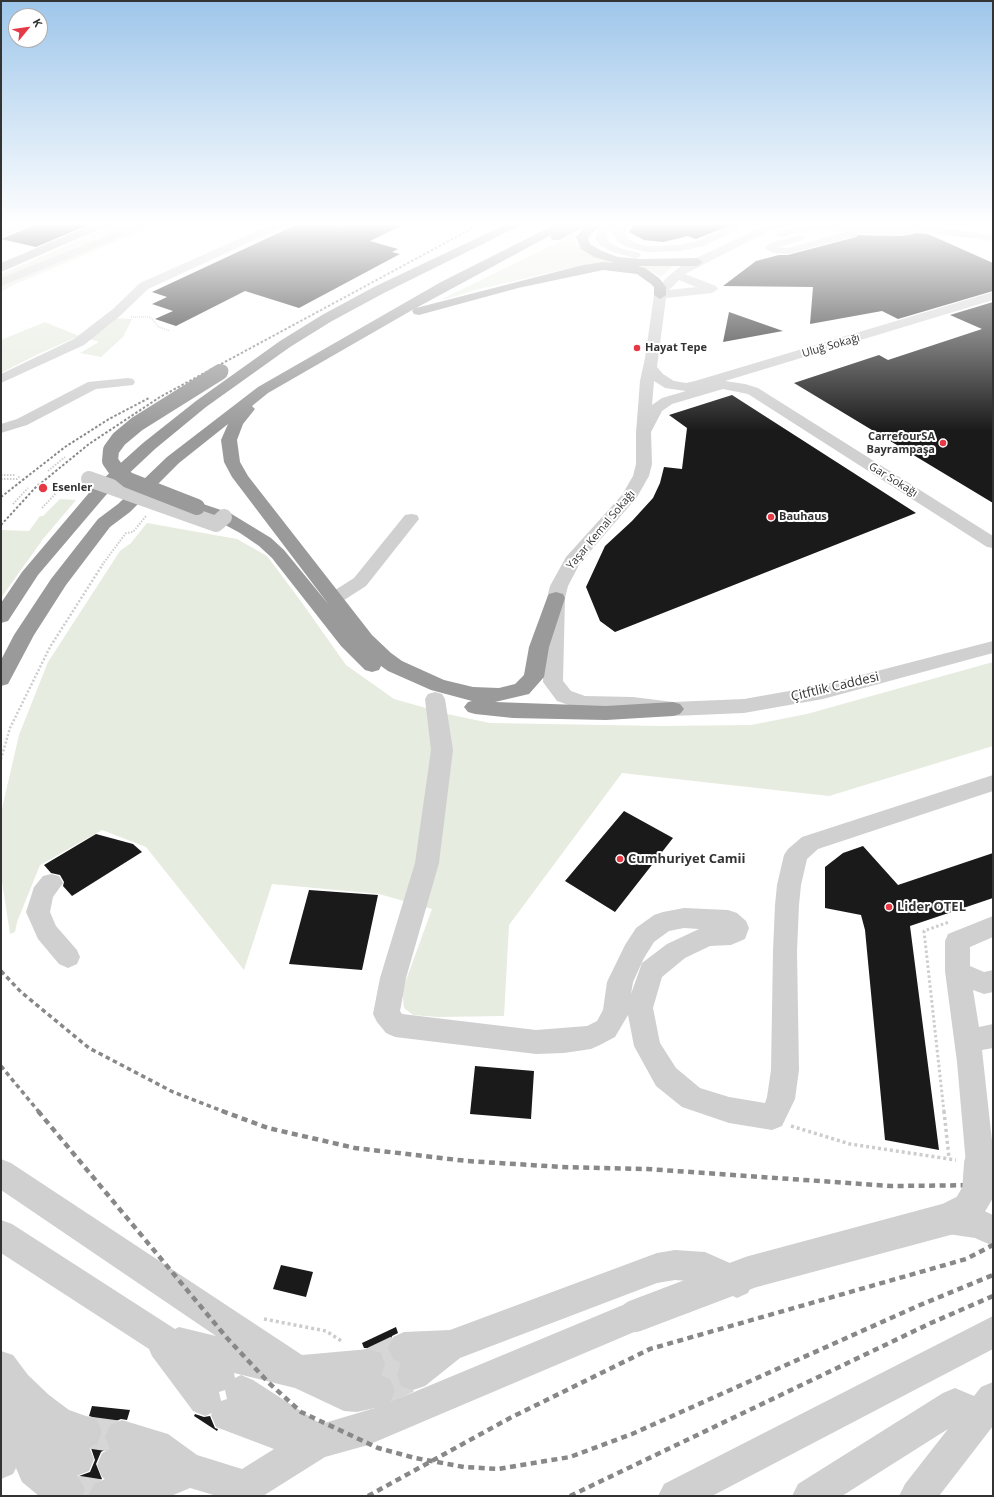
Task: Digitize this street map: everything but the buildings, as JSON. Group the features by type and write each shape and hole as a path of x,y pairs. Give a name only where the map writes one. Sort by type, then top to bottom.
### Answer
{"highway":[{"path":"2,615 39,562 100,491 149,446 201,404 298,335 377,292"},
{"path":"1,679 24,635 58,583 104,523 122,496 144,470 194,426 245,389 304,351 350,325 415,292"},
{"path":"104,523 124,508 173,460 227,417 278,382 434,292"},
{"path":"388,318 444,292"},
{"path":"353,338 415,312 492,292"},
{"path":"298,335 263,349 222,371 138,424 119,439 111,450 110,461 117,471 128,480 224,517 256,534 327,601"},
{"path":"278,382 245,411 236,423 229,440 230,455 245,485 327,601 348,642 369,662 396,681 436,692 473,707 519,711 606,713 673,709"},
{"path":"436,692 456,690 488,696 508,694 528,684 534,677 540,647 556,598"}],"street":[{"path":"1,379 79,342 117,312 138,292"},
{"path":"660,295 663,292"},
{"path":"660,295 687,292"},
{"name":"Yaşar Kemal Sokağı","path":"660,295 651,369 647,381 643,433 644,464 641,476 635,489 572,561 564,576 556,598 552,673 553,682 564,696 583,703 633,704 673,709"},
{"name":"Uluğ Sokağı","path":"784,360 993,296"},
{"path":"651,369 658,377 670,385 686,387 784,360"},
{"path":"753,391 747,384 747,379 750,376 784,360"},
{"path":"1,429 22,422 93,385 128,382"},
{"name":"Gar Sokağı","path":"643,433 649,426 656,409 667,401 723,385 745,388 753,391 993,543"},
{"path":"89,479 216,524 224,517"},
{"path":"327,601 360,582 411,519"},
{"name":"Çitftlik Caddesi","path":"673,709 744,706 823,692 993,647"},
{"path":"436,692 442,750 436,805 427,863 393,978 386,1014 395,1025 536,1042 564,1041 591,1037 606,1029 616,1013 620,982 634,952 645,935 663,922 684,918 728,920 737,928 736,932 731,935 707,936 676,951 651,971 640,1008 647,1046 666,1077 692,1098 729,1110 772,1117 782,1099 785,1070 787,905 789,885 796,855 810,843 993,783"},
{"path":"51,883 42,894 38,912 47,932 68,957"},
{"path":"114,1466 156,1446 188,1470 242,1491 318,1442 368,1428 635,1316 751,1272 948,1218 968,1209 978,1192 980,1164 958,971 957,941 993,926"},
{"path":"958,971 969,978 984,983 993,981"},
{"path":"967,1045 974,1040 993,1036"},
{"path":"1,1174 298,1372 344,1394 357,1395 373,1378"},
{"path":"948,1218 978,1223 993,1231"},
{"path":"1,1235 157,1337 223,1395 274,1432 318,1442"},
{"path":"408,1361 657,1268 675,1265 705,1268 748,1288"},
{"path":"676,1496 993,1332"},
{"path":"157,1337 298,1372"},
{"path":"9,1377 40,1447 52,1456 80,1446"},
{"path":"1,1462 9,1377"},
{"path":"9,1377 26,1448 34,1470 48,1482 67,1490"},
{"path":"815,1495 955,1405 986,1408"},
{"path":"917,1496 986,1408"},
{"path":"114,1466 151,1487 188,1470"}],"path":[{"path":"48,471 65,457"},
{"path":"1,475 16,475"},
{"path":"1,478 17,479 20,476"},
{"path":"13,504 28,488"},
{"path":"42,508 57,492"},
{"path":"1,759 10,728 50,647 94,575 126,533 133,532 157,503"},
{"path":"772,1117 792,1126 850,1144 980,1164"}],"shaded area":[{"path":"457,292 469,292 446,299 442,299"},
{"path":"116,318 132,319 123,337 101,357 80,353 99,342 90,339"},
{"path":"45,322 79,336 36,355 1,373 1,340"},
{"path":"60,499 76,500 43,539 1,598 2,530 29,531 40,516 43,516"},
{"path":"147,523 237,539 267,556 346,665 394,699 447,714 490,723 661,726 751,725 807,714 993,662 993,746 829,796 622,773 509,925 504,1016 437,1017 413,1015 404,1008 402,991 432,909 379,894 272,884 244,970 146,847 102,830 40,865 17,922 15,932 10,934 1,875 1,813 19,735 48,662 120,551 131,543"}],"tunnel":[{"path":"369,1365 404,1348"},
{"path":"378,1391 413,1374"},
{"path":"85,1432 122,1437"},
{"path":"67,1490 105,1496"}],"railway":[{"path":"1,525 35,488 89,444 160,397 355,292"},
{"path":"1,497 65,447 109,419 149,398"},
{"path":"1,971 21,992 89,1048 173,1092 225,1112"},
{"path":"1,1066 39,1112"},
{"path":"38,1111 227,1338 269,1383 301,1412 378,1448 432,1461"},
{"path":"222,1111 268,1128 355,1148 467,1161 562,1167 647,1169 891,1186 993,1185"},
{"path":"432,1461 510,1418 650,1349 966,1259 993,1245"},
{"path":"432,1461 464,1467 498,1469 570,1457 632,1434 920,1305 993,1275"},
{"path":"570,1496 931,1323 993,1296"},
{"path":"368,1496 432,1461"}],"place":[{"name":"Hayat Tepe","path":"637,348"},
{"name":"CarrefourSA Bayrampaşa","path":"943,443"},
{"name":"Esenler","path":"43,488"},
{"name":"Bauhaus","path":"771,517"},
{"name":"Cumhuriyet Camii","path":"620,859"},
{"name":"Lider OTEL","path":"889,907"}]}
